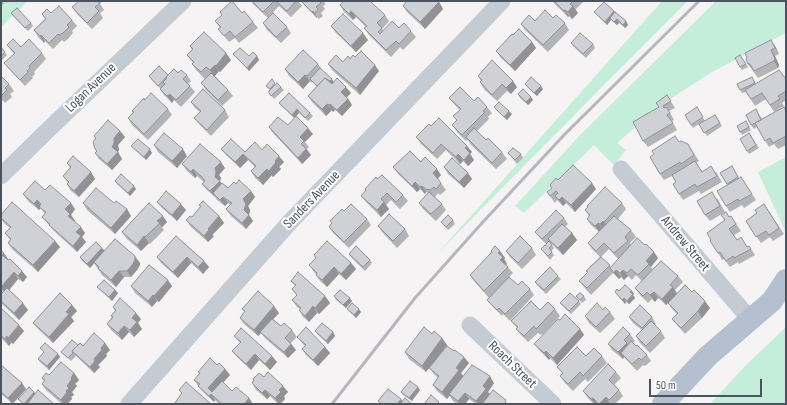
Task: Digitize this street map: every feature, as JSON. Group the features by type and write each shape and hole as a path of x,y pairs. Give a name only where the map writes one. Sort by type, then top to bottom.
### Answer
{"main road":[{"path":"662,404 708,356 750,319 779,297 786,280"}],"street":[{"name":"Logan Avenue","path":"1,176 183,1"},
{"name":"Sanders Avenue","path":"129,404 289,223 502,1"},
{"name":"Andrew Street","path":"621,169 750,319"},
{"name":"Roach Street","path":"470,326 553,404"}],"path":[{"path":"1,4 7,1"}],"green space":[{"path":"1,1 28,1 1,27"},
{"path":"662,1 688,1 438,253"},
{"path":"716,1 786,1 786,33 712,72 661,105 617,143 626,150 614,165 594,145 524,213 515,206 581,134"},
{"path":"786,157 786,233 758,172"},
{"path":"786,327 786,404 710,404 744,367"}],"building":[{"path":"79,1 97,1 100,3 95,7 99,11 87,23 72,7"},
{"path":"232,1 242,13 244,11 253,22 235,37 230,31 224,36 218,29 221,27 215,21 222,15 220,12"},
{"path":"252,1 274,1 263,12"},
{"path":"276,1 296,1 287,11"},
{"path":"301,1 319,1 321,3 316,7 318,9 315,13"},
{"path":"344,1 370,1 385,15 377,23 382,28 378,32 380,34 392,21 399,28 404,23 411,31 399,44 396,41 386,50 364,28 367,26 351,11 349,14 340,5"},
{"path":"407,1 439,2 420,22 403,6"},
{"path":"554,1 573,1 570,4 573,6 568,12 565,10 564,11"},
{"path":"604,2 614,11 605,22 594,12"},
{"path":"59,6 72,20 67,25 69,27 63,33 58,34 49,43 34,30 46,19 42,14 47,9 51,13"},
{"path":"17,8 31,23 25,28 11,13"},
{"path":"545,10 553,18 556,15 565,23 543,45 521,24 529,15 535,21"},
{"path":"615,12 626,21 623,25 617,19 614,22 610,18"},
{"path":"273,13 287,27 276,37 263,23"},
{"path":"343,14 363,33 351,46 331,26"},
{"path":"519,29 532,42 510,65 496,51 512,34 513,35"},
{"path":"204,32 226,53 216,66 215,65 210,70 206,67 201,72 192,64 194,62 187,55 193,49 190,46"},
{"path":"580,33 593,44 583,54 571,43"},
{"path":"13,39 21,47 29,39 42,53 29,66 30,68 27,71 28,72 20,80 4,63 15,53 7,45"},
{"path":"771,40 775,48 771,50 775,59 774,61 754,71 750,64 748,64 745,53"},
{"path":"1,47 5,52 1,56"},
{"path":"240,48 249,56 253,52 257,56 247,68 233,54"},
{"path":"303,50 318,64 307,76 305,75 298,82 285,69"},
{"path":"361,51 375,65 356,88 328,64 336,55 343,62 348,56 350,59 353,55 355,57"},
{"path":"740,55 746,64 740,67 735,58"},
{"path":"492,60 513,81 506,88 502,84 492,95 480,82 482,80 478,76"},
{"path":"159,66 168,75 158,86 149,76"},
{"path":"320,68 332,79 330,81 325,78 317,86 310,79"},
{"path":"174,69 178,73 181,70 187,75 183,79 190,86 176,100 170,94 167,96 160,89 165,84 163,82 167,78 166,77"},
{"path":"779,70 786,79 786,91 778,96 780,99 770,105 762,93 751,99 745,90"},
{"path":"211,73 228,90 218,100 201,83"},
{"path":"1,76 9,84 5,88 7,90 1,96"},
{"path":"531,77 541,86 534,93 525,84"},
{"path":"752,77 755,83 740,90 737,84"},
{"path":"325,78 332,84 337,78 346,87 341,92 348,99 337,110 330,104 327,104 322,109 308,96"},
{"path":"272,79 275,83 270,89 266,86"},
{"path":"277,83 281,87 271,96 269,91"},
{"path":"460,87 474,101 478,97 487,107 483,111 485,112 462,135 452,125 457,120 453,116 461,109 449,98"},
{"path":"203,89 225,110 207,130 194,118 201,111 191,102"},
{"path":"523,89 531,97 526,102 518,94"},
{"path":"151,93 168,109 144,134 128,118 134,112 132,111"},
{"path":"289,93 310,113 305,118 297,109 292,115 279,103"},
{"path":"667,95 671,101 663,106 664,108 666,107 670,113 667,115 673,123 643,141 633,122 659,107 656,103"},
{"path":"499,102 509,111 504,117 494,107"},
{"path":"697,107 703,117 691,125 685,115"},
{"path":"784,107 786,111 786,136 773,143 770,138 765,141 755,123"},
{"path":"756,109 761,120 751,125 746,115"},
{"path":"715,115 720,123 704,133 699,124"},
{"path":"296,116 308,128 300,137 304,141 301,144 306,149 298,158 269,127 278,117 288,125"},
{"path":"439,118 467,146 465,148 470,153 464,160 458,154 456,157 441,144 433,153 416,137 429,124 431,126"},
{"path":"108,120 120,131 114,138 112,147 118,152 107,164 95,153 97,151 93,142 96,138 94,136"},
{"path":"746,121 749,127 740,132 737,126"},
{"path":"474,128 486,140 488,138 502,152 492,163 466,137"},
{"path":"164,133 183,149 172,161 154,145"},
{"path":"749,133 756,145 747,151 740,139"},
{"path":"675,136 679,142 681,141 688,144 694,155 681,164 680,162 660,174 650,157 654,154 652,151"},
{"path":"138,139 150,149 144,157 131,146"},
{"path":"231,139 245,152 255,142 262,150 267,144 279,156 269,171 267,169 258,178 251,171 256,166 243,154 235,162 221,149"},
{"path":"200,144 221,162 215,168 215,177 220,181 210,191 202,184 205,181 202,177 193,169 191,172 182,164"},
{"path":"513,148 521,154 515,160 508,153"},
{"path":"410,151 421,162 425,157 437,169 433,173 441,183 436,189 434,187 427,190 422,186 420,187 415,182 412,186 393,167"},
{"path":"73,156 91,172 74,191 67,184 69,182 63,176 71,167 67,163"},
{"path":"452,158 468,173 459,182 444,167"},
{"path":"695,161 702,172 711,166 717,176 697,187 695,184 679,194 673,184 676,182 672,175"},
{"path":"573,165 592,183 571,205 562,197 559,200 555,196 558,193 556,191 550,196 547,192 552,188 550,185 556,178 558,180"},
{"path":"732,166 738,177 727,184 720,173"},
{"path":"121,174 134,186 128,193 115,181"},
{"path":"382,175 403,195 396,202 387,193 381,199 384,202 377,210 361,196 376,177 377,179"},
{"path":"741,177 752,194 739,201 738,199 726,206 717,191"},
{"path":"239,180 251,191 243,199 246,204 244,210 249,215 242,223 226,209 232,203 223,197 220,200 213,193 222,183 228,188 234,182 236,184"},
{"path":"35,181 45,190 50,185 71,203 65,209 70,214 68,216 81,227 76,232 81,236 73,246 42,217 46,212 39,207 41,204 37,200 34,204 23,194"},
{"path":"605,187 622,203 604,222 603,221 600,224 598,223 595,226 587,219 590,215 585,210"},
{"path":"96,188 114,203 116,201 127,209 111,228 83,203"},
{"path":"166,191 181,204 172,215 157,202"},
{"path":"429,192 442,204 431,214 419,203"},
{"path":"712,192 720,206 705,215 697,201"},
{"path":"203,201 219,216 204,236 186,220 190,216 192,217"},
{"path":"12,202 55,241 33,265 8,243 11,239 5,233 11,227 1,218 1,215"},
{"path":"149,203 163,216 157,221 160,223 145,237 144,236 137,245 122,232"},
{"path":"351,204 367,219 344,242 329,227 332,223 330,221 342,209 344,211"},
{"path":"764,204 779,228 769,235 766,231 756,237 746,221 757,213 755,210"},
{"path":"556,210 564,218 542,239 535,232"},
{"path":"726,212 729,217 731,216 736,224 729,229 737,240 741,237 747,247 749,246 751,249 734,258 733,256 726,261 720,252 718,253 710,241 711,240 707,233 725,220 721,215"},
{"path":"389,214 405,229 393,241 378,226"},
{"path":"448,215 453,220 446,227 441,222"},
{"path":"614,216 631,230 625,237 628,241 614,253 604,243 596,251 588,243"},
{"path":"562,224 572,233 558,248 548,239"},
{"path":"176,236 204,261 198,267 187,257 173,272 157,257"},
{"path":"520,236 532,248 518,263 506,251"},
{"path":"637,238 654,252 646,261 649,264 638,275 631,269 627,273 623,270 620,273 616,270 614,273 610,268"},
{"path":"115,239 135,256 135,259 127,271 119,271 111,280 98,268 99,267 94,262"},
{"path":"327,241 351,263 341,274 334,267 322,280 316,275 317,273 309,265 316,258 314,255"},
{"path":"549,241 552,245 549,248 552,252 548,256 541,249 545,245 546,246"},
{"path":"96,242 102,248 87,264 80,257"},
{"path":"356,246 370,260 363,267 349,254"},
{"path":"495,246 500,251 498,253 503,257 500,260 508,267 484,291 470,275 492,252 491,251"},
{"path":"1,251 4,253 2,255 8,260 10,259 22,271 18,276 14,272 1,287"},
{"path":"601,257 610,265 587,288 579,281 588,272 586,271"},
{"path":"661,261 678,276 670,285 673,287 662,299 654,292 650,295 647,292 643,296 635,288"},
{"path":"149,265 168,280 148,301 131,286"},
{"path":"550,267 558,276 544,290 535,282"},
{"path":"298,272 325,296 315,308 313,306 305,316 299,310 301,308 292,300 297,295 292,289 296,285 291,281"},
{"path":"509,277 518,285 522,281 530,289 505,314 499,308 497,310 487,300"},
{"path":"104,280 115,290 109,297 97,287"},
{"path":"625,285 632,291 630,292 633,294 627,301 624,298 622,300 615,292 617,289 619,291"},
{"path":"685,285 692,292 694,290 705,301 698,311 681,328 672,319 678,313 668,303"},
{"path":"7,288 23,303 14,313 1,301 1,294"},
{"path":"340,290 350,298 343,305 334,296"},
{"path":"258,291 274,306 254,330 240,318 245,311 242,309"},
{"path":"60,293 72,305 66,312 69,314 49,337 33,323"},
{"path":"570,293 579,301 569,311 560,303"},
{"path":"580,293 584,296 580,300 576,296"},
{"path":"120,298 136,313 132,318 137,322 130,330 124,326 118,333 107,324 113,317 111,316 116,310 113,307"},
{"path":"531,301 540,310 548,302 555,309 536,329 534,326 524,336 516,329 518,327 511,321"},
{"path":"352,303 359,309 354,315 347,309"},
{"path":"597,303 603,310 605,307 610,312 596,327 585,316"},
{"path":"640,305 652,317 642,328 629,317"},
{"path":"1,308 19,325 8,338 7,336 5,339 1,336"},
{"path":"565,314 580,329 553,358 546,351 544,353 534,344 558,319 560,320"},
{"path":"272,319 281,326 284,323 292,330 285,338 291,344 284,352 260,332"},
{"path":"651,321 661,331 646,346 636,336"},
{"path":"322,323 333,332 326,341 315,331"},
{"path":"306,327 325,347 313,360 302,349 306,345 297,337"},
{"path":"424,327 432,334 434,331 442,338 422,366 405,352"},
{"path":"623,327 630,334 624,340 627,343 618,352 608,344"},
{"path":"241,328 272,356 265,364 255,354 246,364 232,351 241,342 234,336"},
{"path":"94,333 105,343 90,367 72,351 80,343 83,346"},
{"path":"72,340 78,345 68,358 61,352"},
{"path":"631,341 647,355 641,360 639,358 632,364 621,353"},
{"path":"45,343 58,354 47,366 38,359 44,352 40,348"},
{"path":"447,346 464,357 456,368 459,370 442,392 433,385 439,376 429,368"},
{"path":"577,347 586,356 594,348 602,356 583,376 580,372 568,384 560,376 563,373 557,367"},
{"path":"210,358 217,365 219,363 225,369 208,388 212,392 222,381 232,391 236,387 249,398 245,403 246,404 222,404 211,394 209,396 198,386 200,384 194,380 200,373 198,372"},
{"path":"61,362 74,373 67,386 69,388 61,400 42,384 45,380 42,378 46,373 49,375"},
{"path":"608,364 616,372 609,380 619,390 609,400 606,397 599,404 583,391"},
{"path":"1,365 22,383 8,398 1,392"},
{"path":"472,365 490,376 483,386 486,389 476,401 465,393 458,401 449,394"},
{"path":"268,372 283,386 279,390 281,392 275,398 265,390 262,393 252,383 254,380 253,379 259,373 264,377"},
{"path":"410,381 418,387 409,398 401,392"},
{"path":"186,382 211,404 174,404 182,393 179,390"},
{"path":"29,387 34,392 24,404 18,399"},
{"path":"388,389 401,399 397,404 382,404 378,401"},
{"path":"38,390 54,404 27,404"},
{"path":"493,390 506,400 505,402 507,404 482,404"},
{"path":"431,395 439,402 437,404 424,404"},
{"path":"405,398 412,404 400,404"}],"railway":[{"path":"332,404 415,298 482,223 565,134 699,1"}]}
